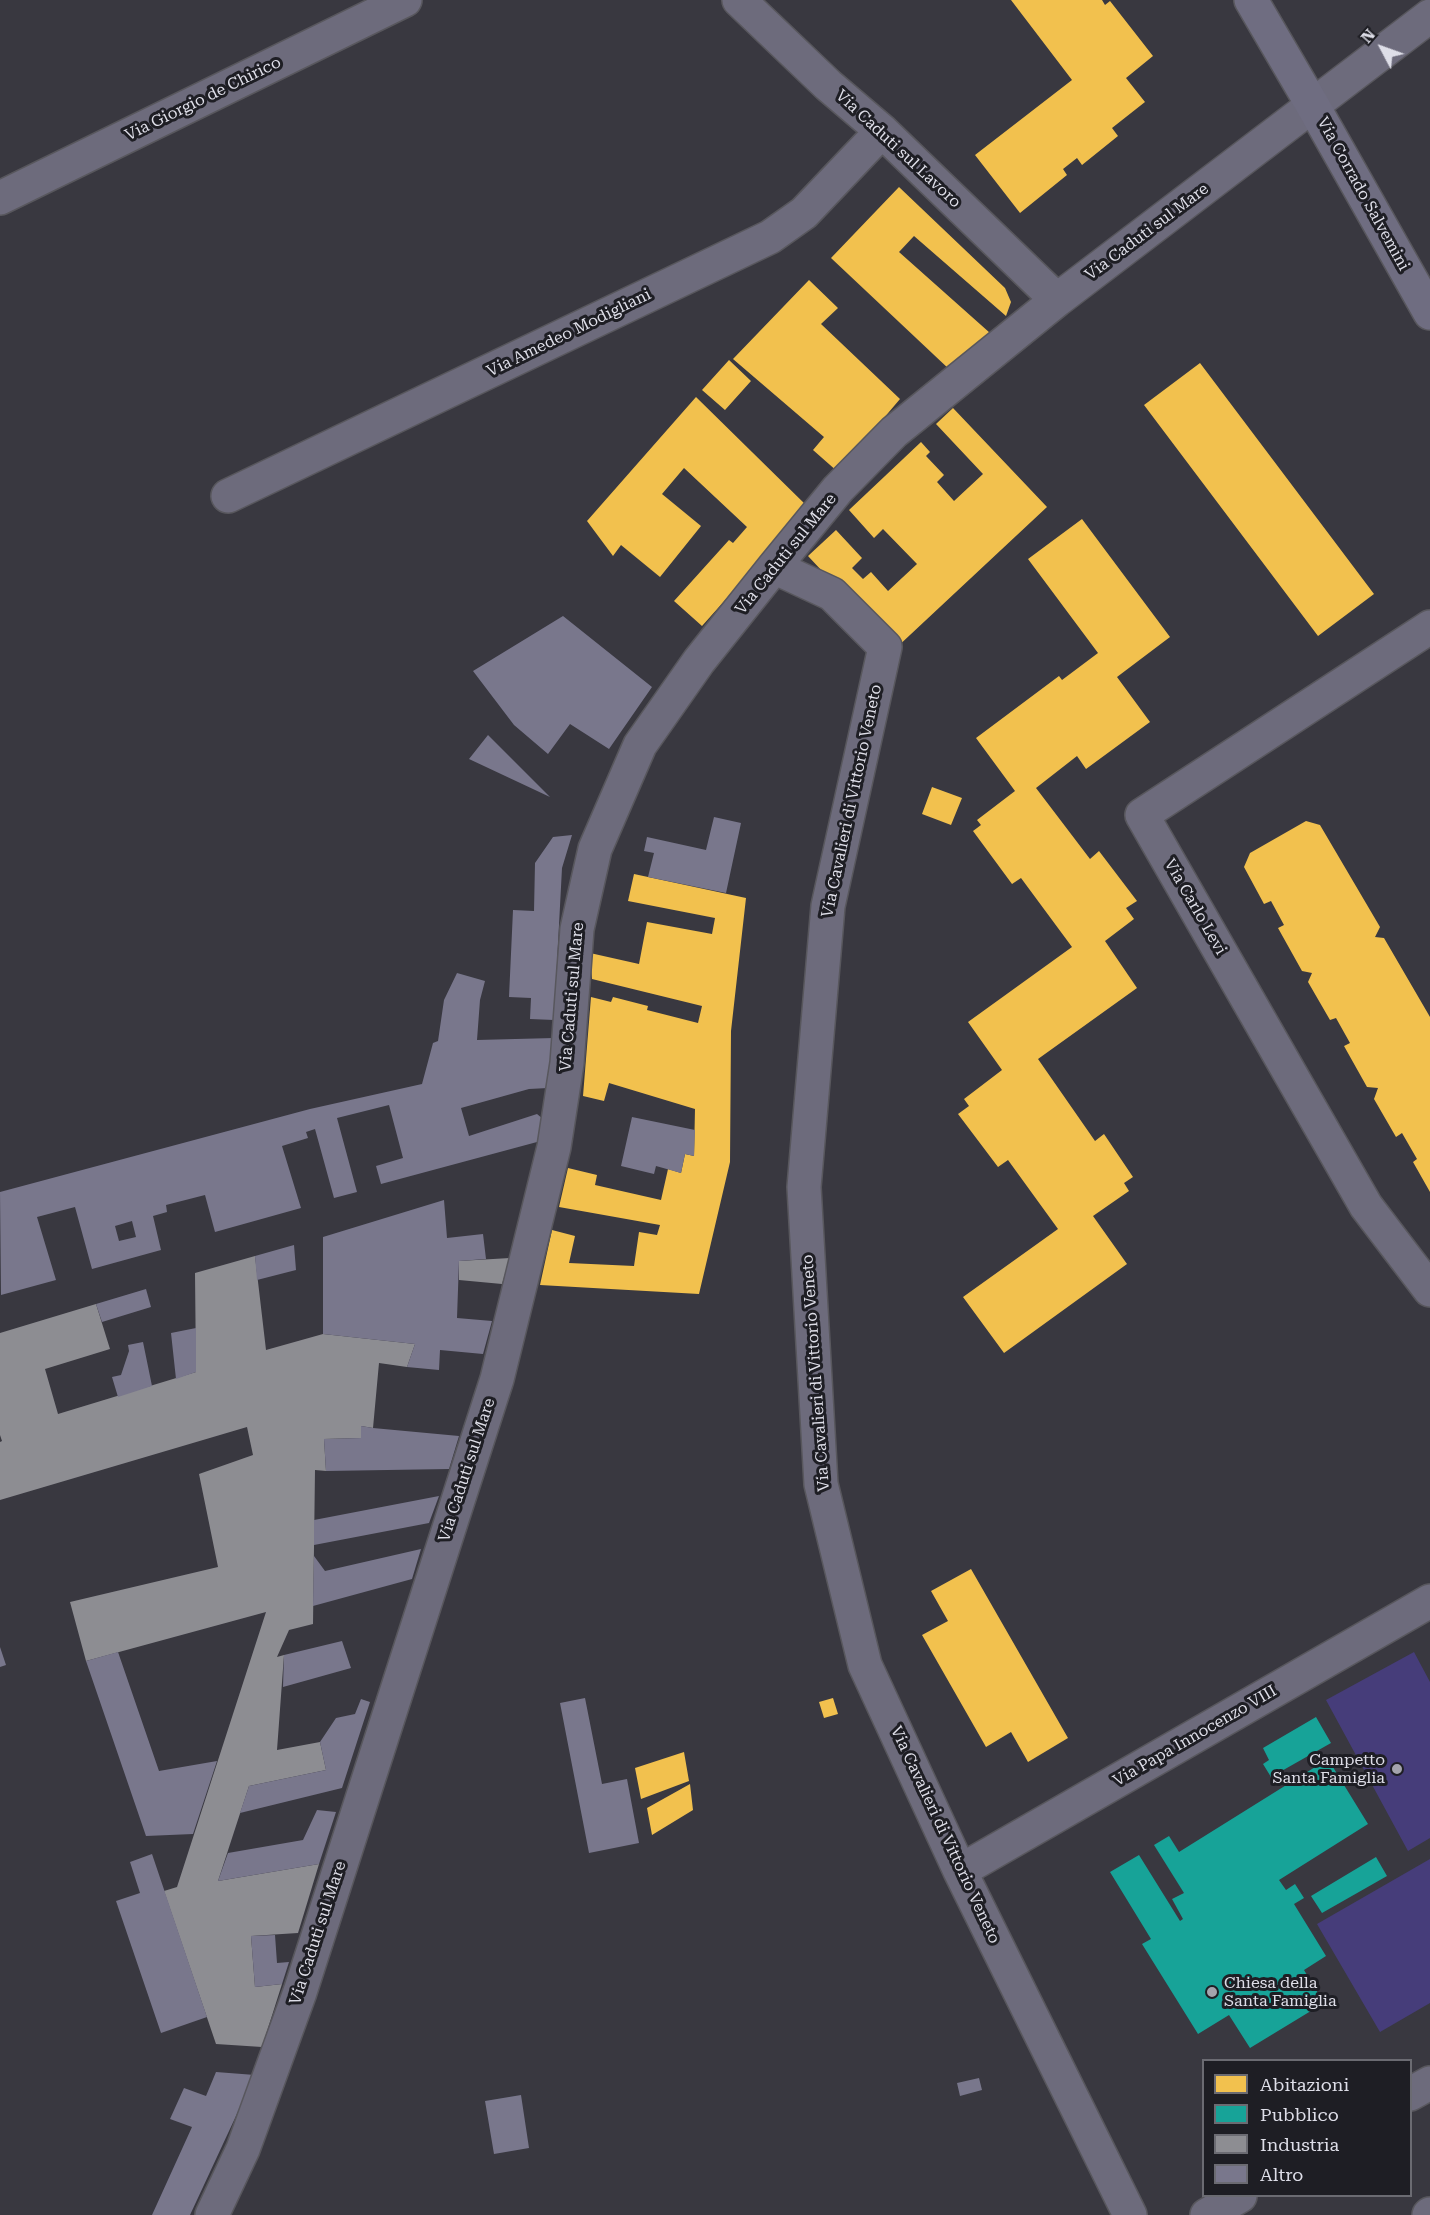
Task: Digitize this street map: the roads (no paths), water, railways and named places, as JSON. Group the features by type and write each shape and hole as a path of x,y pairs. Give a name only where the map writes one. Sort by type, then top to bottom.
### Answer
{"main road":[{"name":"Via Corrado Salvemini","path":"1251,0 1430,313"}],"street":[{"name":"Via Giorgio de Chirico","path":"0,198 405,0"},
{"name":"Via Caduti sul Lavoro","path":"739,0 820,77 882,131 1057,300"},
{"name":"Via Caduti sul Mare","path":"212,2215 243,2149 300,1992 496,1379 554,1147 567,1063 577,929 595,849 640,745 699,661 774,567 838,489 894,432 1057,300 1430,16"},
{"name":"Via Amedeo Modigliani","path":"228,496 770,237 804,213 882,131"},
{"name":"Via Cavalieri di Vittorio Veneto","path":"774,567 832,594 885,647 828,906 804,1187 820,1484 865,1665 960,1870 1130,2215"},
{"name":"Via Carlo Levi","path":"1430,627 1142,815 1366,1206 1430,1290"},
{"name":"Via Papa Innocenzo VIII","path":"960,1870 1430,1601"},
{"path":"1412,2093 1430,2083"},
{"path":"1207,2215 1238,2197"}],"place":[{"name":"Campetto Santa Famiglia","path":"1397,1769"},
{"name":"Chiesa della Santa Famiglia","path":"1212,1992"}]}
